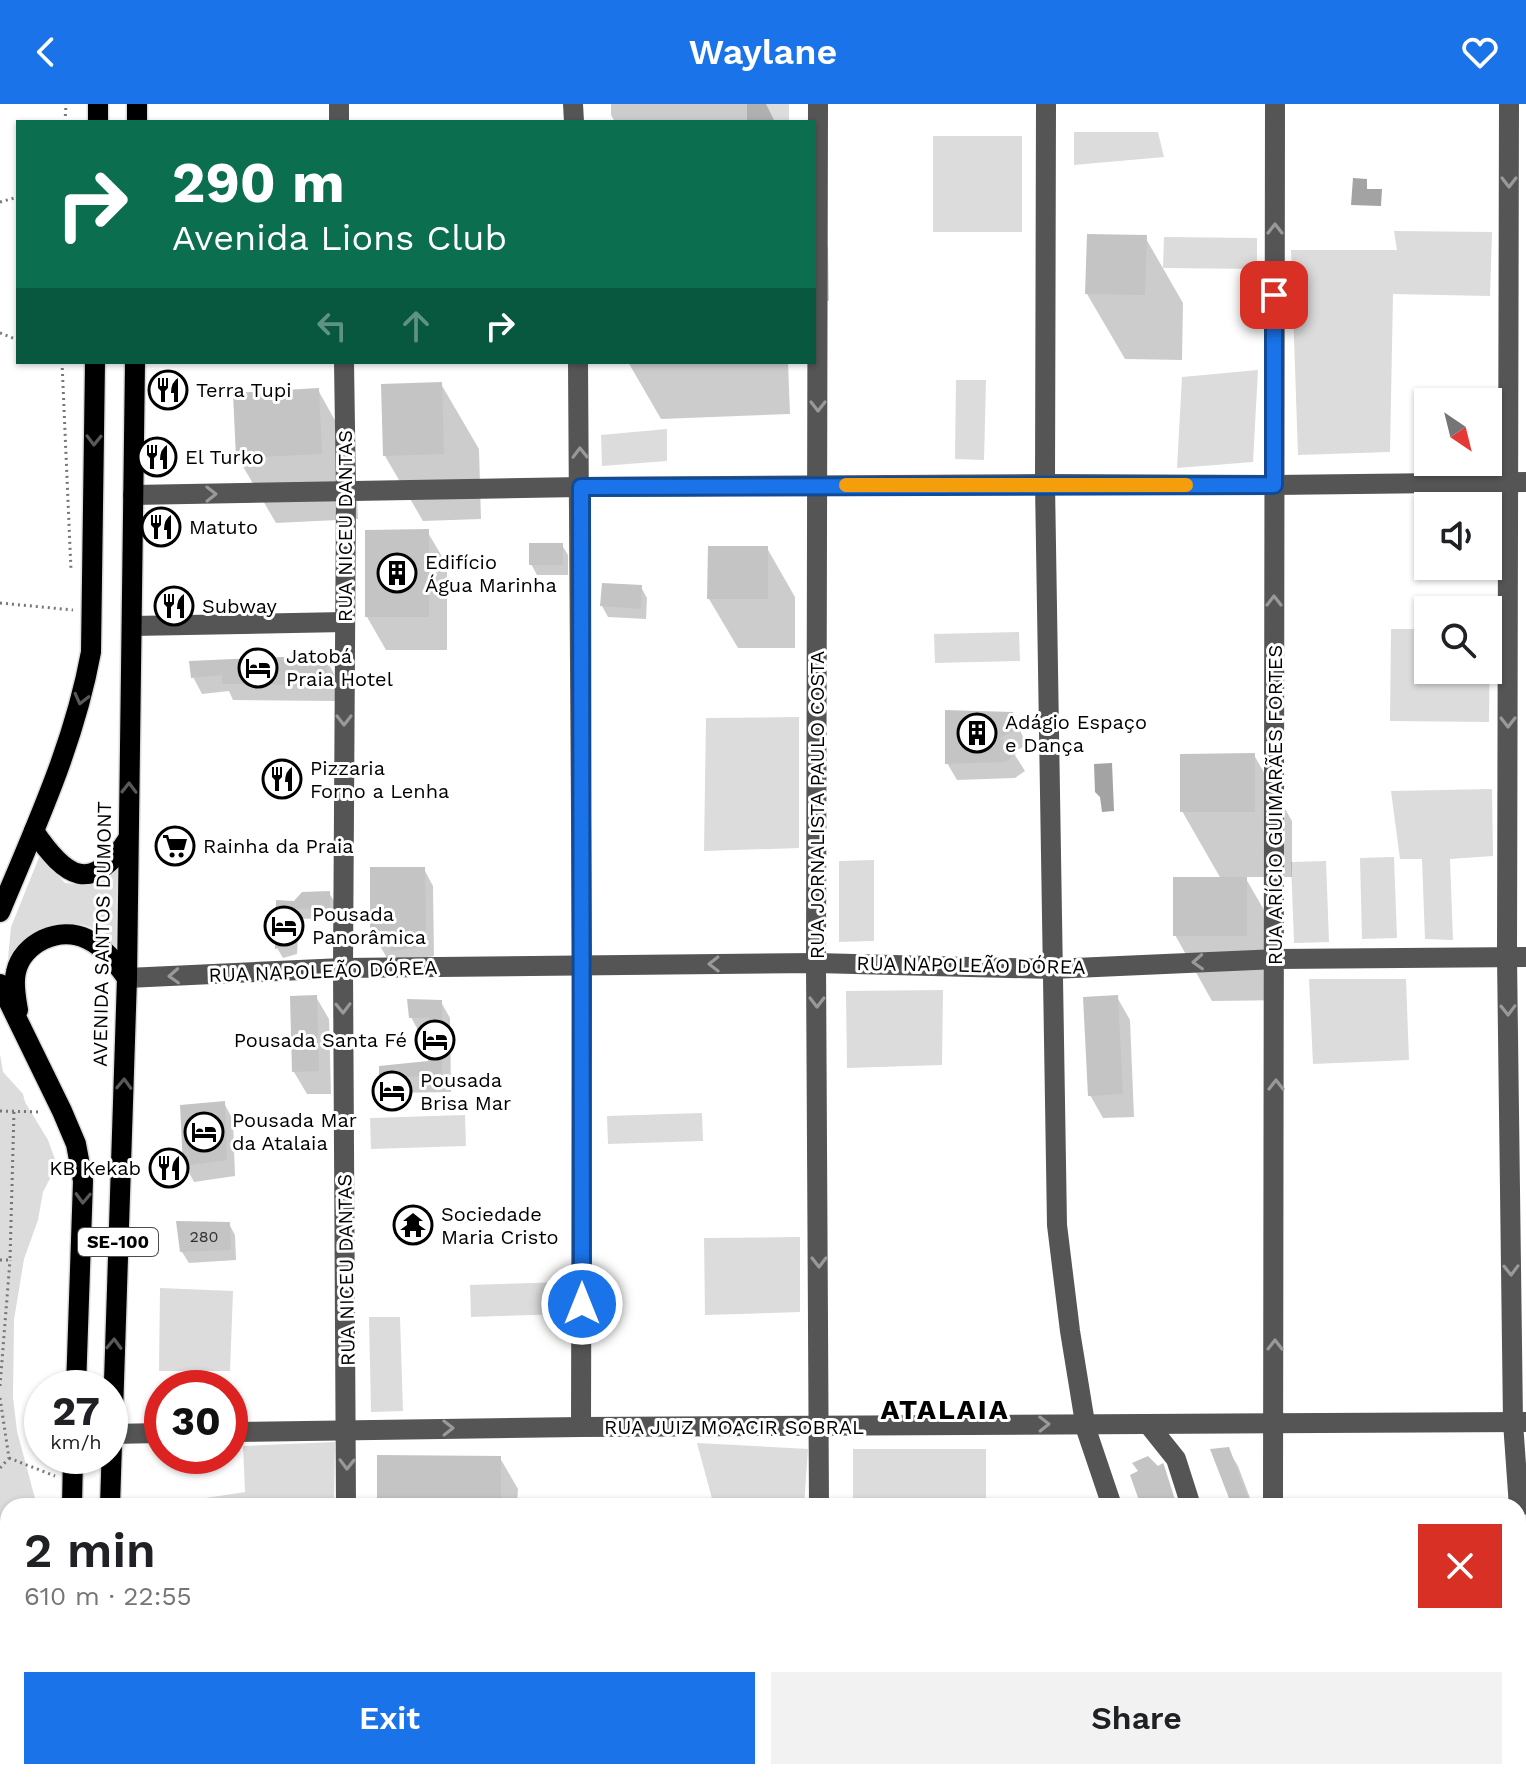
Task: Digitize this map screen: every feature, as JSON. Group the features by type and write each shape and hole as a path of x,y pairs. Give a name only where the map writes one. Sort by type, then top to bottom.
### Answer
{"main road":[{"path":"0,912 66,754 83,695 91,652 95,364"},
{"name":"AVENIDA SANTOS DUMONT","path":"113,1370 127,978 135,364"},
{"path":"34,831 60,866 73,873 88,875 111,862 128,839"},
{"path":"20,1021 15,972 21,958 31,947 46,938 64,935 85,938 104,951 127,978"},
{"name":"SE-100","path":"0,984 76,1144 83,1181 77,1370"},
{"path":"72,1474 72,1498"},
{"name":"AVENIDA SANTOS DUMONT","path":"110,1474 110,1498"}],"street":[{"name":"RUA JORNALISTA PAULO COSTA","path":"818,104 816,963 819,1498"},
{"path":"1046,104 1045,484 1057,1225 1086,1426 1109,1498"},
{"name":"RUA ARÍCIO GUIMARÃES FORTES","path":"1273,1498 1275,104"},
{"path":"1509,104 1517,482 1518,1498"},
{"name":"RUA NICEU DANTAS","path":"344,364 346,1498"},
{"path":"578,364 581,487 581,1427"},
{"path":"133,495 581,487 1517,482"},
{"path":"132,626 345,622"},
{"name":"RUA NAPOLEÃO DÓREA","path":"127,978 343,968 816,963 1052,969 1276,959 1517,957"},
{"name":"RUA JUIZ MOACIR SOBRAL","path":"248,1432 1520,1422"},
{"path":"1148,1424 1176,1459 1188,1498"},
{"path":"1086,1426 1110,1463 1123,1498"}],"path":[{"path":"62,364 72,582"},
{"path":"0,603 73,610"},
{"path":"0,1111 62,1111"},
{"path":"0,1386 10,1260 14,1111"},
{"path":"0,1260 10,1260"},
{"path":"0,1398 9,1458"},
{"path":"0,1468 9,1458"},
{"path":"9,1458 72,1482"}],"shaded area":[{"path":"747,104 789,104 789,120 747,120"},
{"path":"1074,132 1158,132 1164,157 1074,165"},
{"path":"933,136 1022,136 1022,232 933,232"},
{"path":"1353,178 1367,179 1367,189 1382,189 1381,206 1351,205"},
{"path":"1394,231 1492,232 1490,296 1393,294 1390,452 1298,455 1291,250 1397,250"},
{"path":"1164,237 1257,238 1257,269 1163,268"},
{"path":"1258,370 1253,462 1177,468 1182,377"},
{"path":"956,380 986,380 984,460 955,459"},
{"path":"667,429 667,461 602,466 601,435"},
{"path":"1391,629 1414,629 1414,684 1489,684 1489,722 1390,721"},
{"path":"1019,632 1020,661 935,663 934,634"},
{"path":"799,717 799,848 704,851 706,718"},
{"path":"1112,763 1114,811 1102,812 1100,797 1095,792 1094,764"},
{"path":"1492,789 1493,856 1450,859 1453,940 1425,939 1422,859 1400,859 1391,791"},
{"path":"42,850 51,868 65,883 93,882 117,869 116,955 108,935 73,924 40,930 22,942 8,959 11,927"},
{"path":"1394,857 1397,938 1362,939 1360,858"},
{"path":"874,860 874,941 839,942 839,861"},
{"path":"1326,861 1329,942 1294,943 1291,862"},
{"path":"1309,979 1406,979 1409,1060 1313,1064"},
{"path":"943,990 942,1065 847,1068 846,991"},
{"path":"0,1054 3,1072 23,1094 48,1140 57,1165 43,1192 38,1220 24,1259 14,1320 13,1397 24,1474 28,1474 35,1498 0,1498"},
{"path":"702,1113 703,1141 608,1144 607,1116"},
{"path":"465,1115 466,1146 371,1149 370,1118"},
{"path":"800,1237 800,1312 705,1315 704,1238"},
{"path":"565,1282 566,1314 471,1317 470,1285"},
{"path":"160,1288 233,1291 230,1370 159,1370"},
{"path":"369,1317 400,1317 403,1411 371,1412"},
{"path":"335,1442 334,1498 206,1498 245,1492 248,1446"},
{"path":"697,1443 808,1449 805,1498 712,1498"},
{"path":"853,1449 986,1449 986,1498 853,1498"}],"building":[{"path":"1087,234 1147,235 1145,295 1085,294"},
{"path":"442,382 444,454 383,456 381,384"},
{"path":"319,388 322,454 236,458 233,393"},
{"name":"Edifício Água Marinha","path":"429,529 429,617 365,617 365,530"},
{"path":"529,543 563,543 563,565 529,565"},
{"path":"708,546 768,546 768,599 707,599"},
{"path":"602,583 642,585 641,609 600,606"},
{"name":"Jatobá Praia Hotel","path":"326,655 327,685 222,684 222,675 191,678 189,661"},
{"name":"Adágio Espaço e Dança","path":"945,710 1013,712 1019,728 1000,738 1017,753 1006,762 945,764"},
{"path":"1255,753 1255,812 1180,812 1180,754"},
{"path":"370,867 425,867 426,939 419,941 415,948 391,951 390,941 376,942 376,936 370,932"},
{"path":"1173,877 1247,877 1247,936 1173,936"},
{"name":"Pousada Panorâmica","path":"330,891 330,908 294,909 291,943 275,949 276,900 294,901 302,892"},
{"path":"317,995 319,1071 292,1072 290,996"},
{"path":"1118,995 1123,1094 1088,1096 1083,997"},
{"name":"Pousada Santa Fé","path":"407,999 442,1000 442,1076 379,1077 379,1066 428,1061 429,1017 409,1018"},
{"name":"Pousada Mar da Atalaia","path":"225,1101 227,1160 183,1166 180,1105"},
{"path":"176,1221 230,1222 231,1250 180,1252"},
{"path":"1229,1447 1248,1498 1229,1498 1210,1449"},
{"path":"377,1455 501,1456 501,1498 377,1498"},
{"path":"1148,1456 1158,1466 1163,1463 1174,1498 1138,1498 1130,1475 1138,1471 1132,1463"}],"slow traffic":[{"path":"846,485 1186,485"}],"place":[{"name":"Terra Tupi","path":"168,390"},
{"name":"El Turko","path":"157,457"},
{"name":"Matuto","path":"161,527"},
{"name":"Edifício Água Marinha","path":"397,573"},
{"name":"Subway","path":"174,606"},
{"name":"Jatobá Praia Hotel","path":"258,668"},
{"name":"Adágio Espaço e Dança","path":"977,733"},
{"name":"Pizzaria Forno a Lenha","path":"282,779"},
{"name":"Rainha da Praia","path":"175,846"},
{"name":"Pousada Panorâmica","path":"284,926"},
{"name":"Pousada Santa Fé","path":"435,1040"},
{"name":"Pousada Brisa Mar","path":"392,1091"},
{"name":"Pousada Mar da Atalaia","path":"204,1132"},
{"name":"KB Kekab","path":"169,1168"},
{"name":"Sociedade Maria Cristo","path":"413,1225"}],"district":[{"name":"ATALAIA","path":"945,1409"}],"route":[{"path":"582,1304 581,487 1274,485 1274,295"}]}
